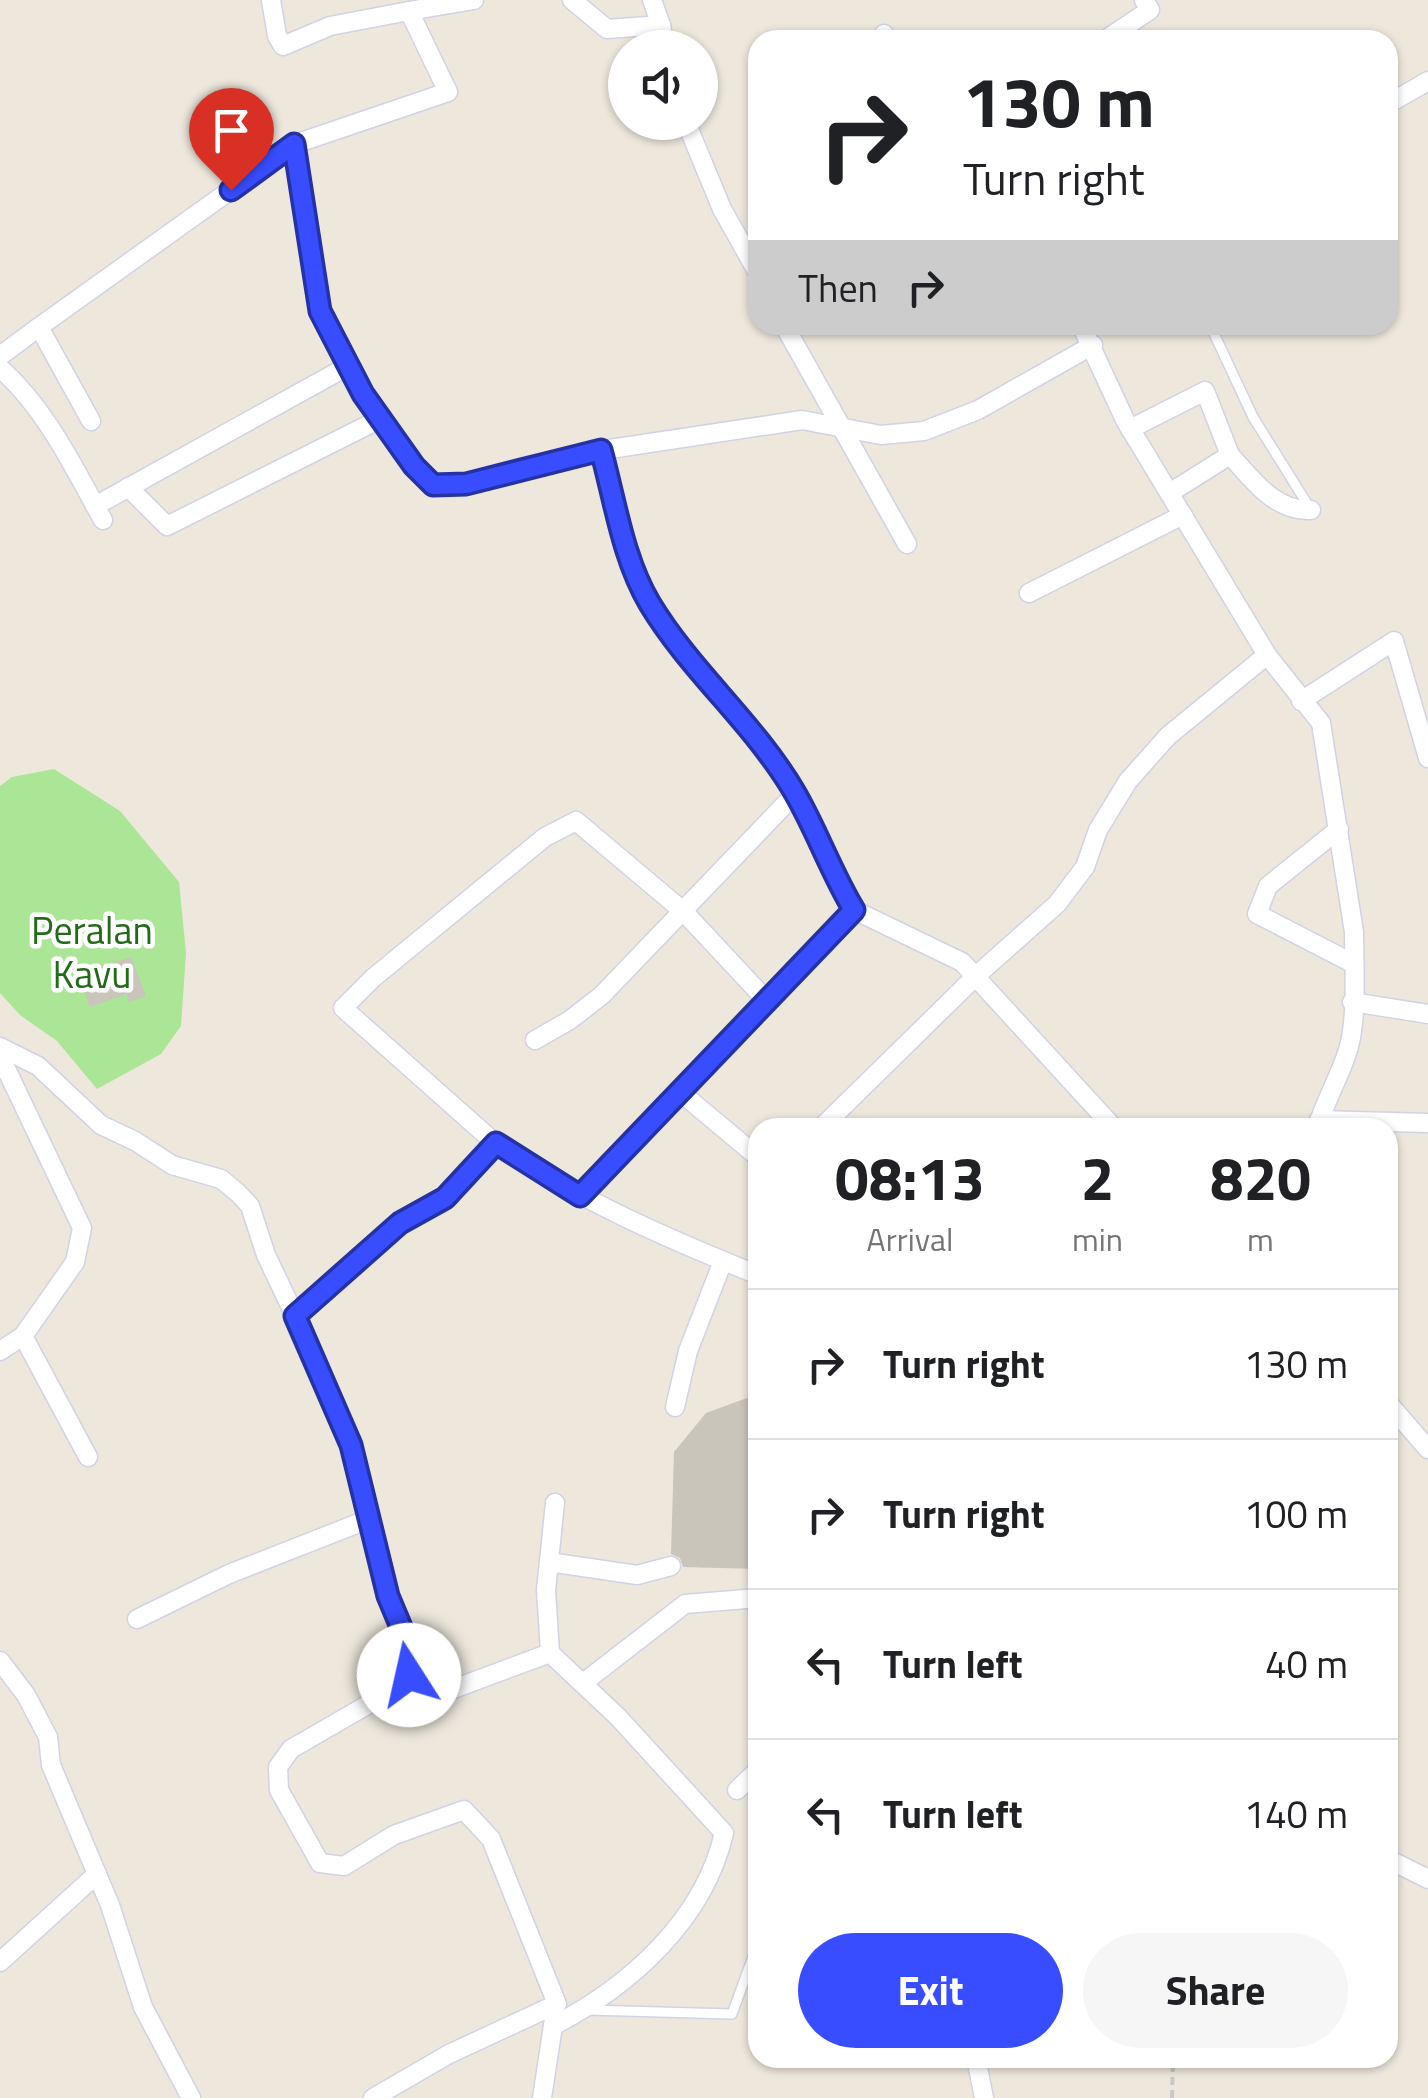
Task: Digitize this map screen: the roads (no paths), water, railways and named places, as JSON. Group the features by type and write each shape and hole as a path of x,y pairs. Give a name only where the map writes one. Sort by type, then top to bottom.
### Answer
{"street":[{"path":"271,0 277,36 284,46 330,26 474,0"},
{"path":"572,0 607,29 661,24"},
{"path":"652,0 662,30"},
{"path":"1120,30 1150,10 1144,0"},
{"path":"0,356 294,144 448,92 409,12"},
{"path":"1398,98 1428,81"},
{"path":"693,140 722,209 748,255"},
{"path":"294,144 320,311 380,419 433,485 466,484 601,450 802,420 881,435 924,432 993,402 1092,345"},
{"path":"39,327 91,421"},
{"path":"789,335 907,544"},
{"path":"1086,335 1130,428 1267,656 1321,723 1354,932 1354,964 1348,1051 1320,1118"},
{"path":"0,368 23,388 52,430 99,513 128,487 348,366"},
{"path":"1130,428 1205,391 1230,454 1265,495 1300,510 1311,510"},
{"path":"128,487 167,526 380,419"},
{"path":"601,450 633,570 649,603 694,668 744,724 795,794 854,910 962,962 977,974 1105,1118"},
{"path":"1171,492 1230,454"},
{"path":"1029,593 1183,515"},
{"path":"1300,701 1394,641 1428,758"},
{"path":"831,1118 977,974 1058,904 1084,866 1098,830 1128,781 1168,736 1267,656"},
{"path":"535,1040 602,995 795,794"},
{"path":"748,1271 580,1196 496,1143 342,1008 545,837 576,821 682,911 768,1002"},
{"path":"1339,829 1268,886 1257,914 1354,964"},
{"path":"580,1196 854,910"},
{"path":"1352,1002 1428,1014"},
{"path":"0,1047 38,1066 100,1124 136,1140 172,1165 221,1179 250,1206 260,1239 351,1445 388,1596 406,1639 409,1675 421,1700 550,1653"},
{"path":"0,1056 82,1228 74,1262 23,1336 0,1350"},
{"path":"680,1092 748,1148"},
{"path":"1398,1123 1428,1123"},
{"path":"295,1316 400,1223 445,1198 496,1143"},
{"path":"676,1407 688,1352 723,1261"},
{"path":"23,1336 88,1458"},
{"path":"1398,1414 1428,1449"},
{"path":"553,2026 585,2010 672,1938 717,1865 724,1833 550,1653 546,1590 555,1503"},
{"path":"137,1619 229,1574 368,1519"},
{"path":"549,1562 638,1574 671,1566"},
{"path":"582,1683 685,1604 748,1599"},
{"path":"0,1661 26,1695 48,1737 52,1765 97,1874 143,2008 192,2098"},
{"path":"409,1675 388,1693 291,1749 278,1767 279,1790 320,1863 344,1866 394,1834 464,1810 491,1839 556,2004 542,2098"},
{"path":"737,1790 748,1780"},
{"path":"1398,1864 1428,1880"},
{"path":"0,1962 97,1874"},
{"path":"373,2098 449,2054 556,2004"},
{"path":"978,2068 984,2098"}],"lane":[{"path":"1215,335 1253,417 1311,510"},
{"path":"585,2010 732,2014 748,1970"}],"park label":[{"name":"Peralan Kavu","path":"92,953"}]}
